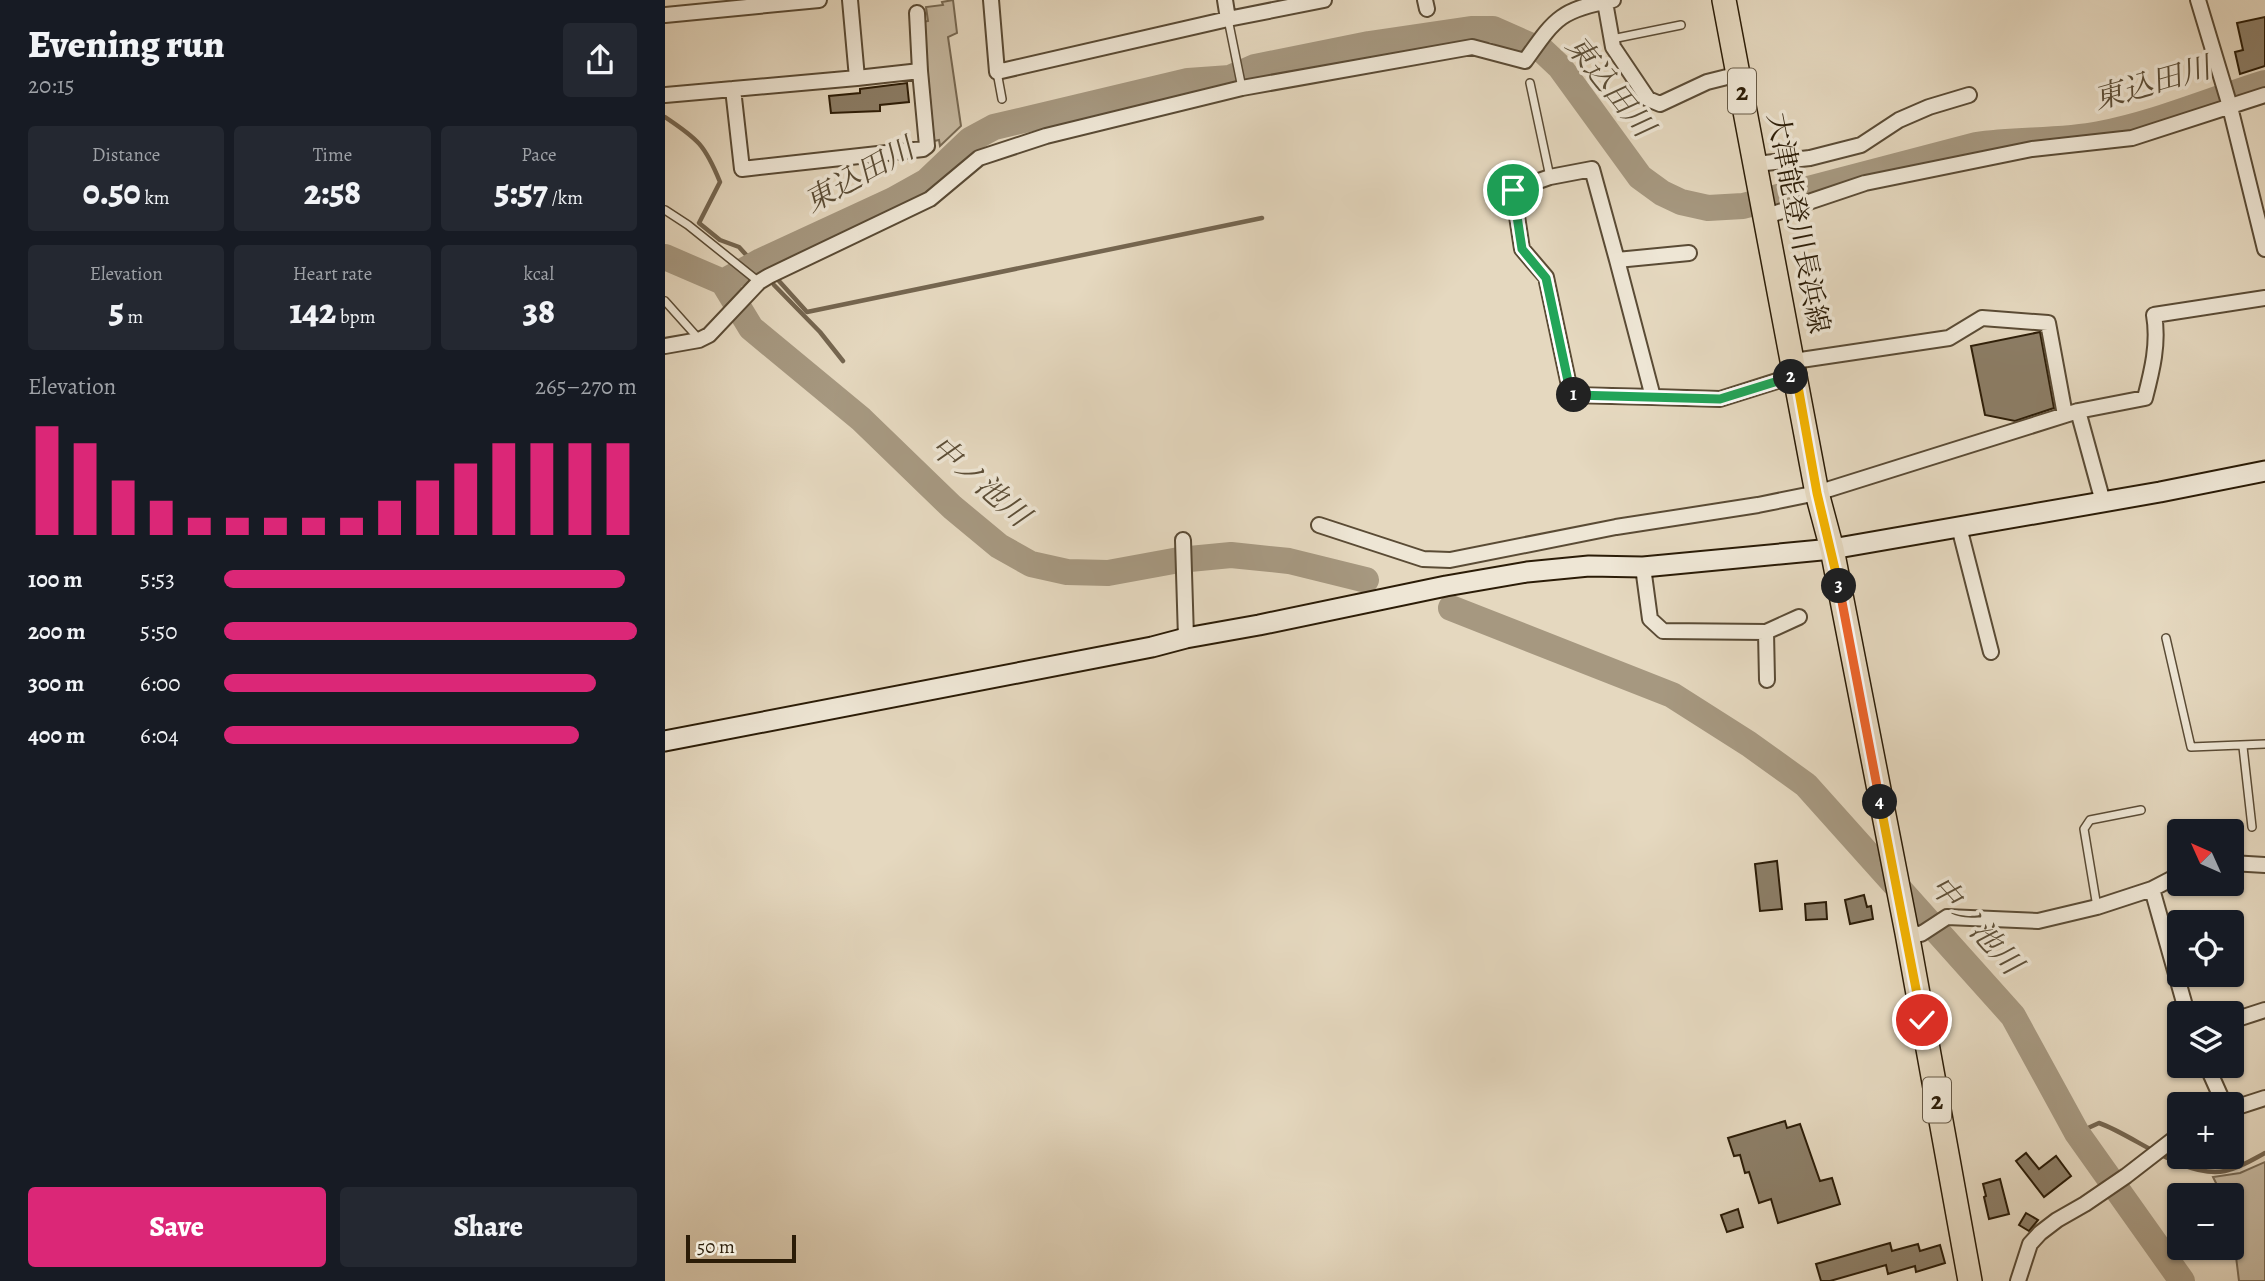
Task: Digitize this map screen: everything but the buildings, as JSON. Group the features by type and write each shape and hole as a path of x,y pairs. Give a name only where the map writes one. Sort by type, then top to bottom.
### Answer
{"main road":[{"name":"大津能登川長浜線","path":"1724,0 1817,493 1832,549 1887,833 1910,929 1970,1281"}],"street":[{"path":"665,16 819,0"},
{"path":"850,0 857,78"},
{"path":"991,0 997,72 1324,0"},
{"path":"1225,0 1228,19"},
{"path":"2198,0 2229,105 2265,249"},
{"path":"665,346 704,337 754,281 930,199 979,158 1046,136 1241,85 1472,47 1525,61 1553,22 1571,11 1609,1 1612,47 1648,99 1660,104 1707,82 1739,75"},
{"path":"733,89 742,169 923,149 927,146 916,13"},
{"path":"665,94 920,71"},
{"path":"1758,172 1861,145 1899,120 1929,107 1969,95"},
{"path":"1766,214 1865,183 2025,150 2132,138 2265,95"},
{"path":"1653,397 1592,169 1550,177 1513,190 1522,249 1546,278 1571,395 1720,399 1795,368 1948,338 1982,318 2048,323 2071,413 2103,502"},
{"path":"1616,260 1689,253"},
{"path":"1319,526 1423,559 1450,560 1509,547 1567,539 1616,527 1817,493 2071,413 2145,398 2154,364 2154,315 2265,298"},
{"path":"665,741 1527,572 1590,566 1643,567 1832,549 2265,471"},
{"path":"1959,527 1991,652"},
{"path":"1183,540 1186,638"},
{"path":"1643,567 1650,619 1663,631 1766,632 1799,617"},
{"path":"1766,632 1767,680"},
{"path":"2244,864 2265,865"},
{"path":"1910,929 1947,917 2038,921 2097,907 2152,889 2167,881"},
{"path":"2152,889 2184,1001"},
{"path":"2244,1017 2265,1010"},
{"path":"2244,1105 2265,1098"},
{"path":"2018,1281 2030,1244 2057,1220 2126,1176 2167,1144"}],"lane":[{"path":"1228,19 1241,85"},
{"path":"1611,39 1681,25"},
{"path":"997,72 1002,99"},
{"path":"1530,83 1550,177"},
{"path":"665,210 739,265 754,281"},
{"path":"665,301 704,337"},
{"path":"2166,638 2191,747 2243,747 2265,744"},
{"path":"2243,747 2252,827"},
{"path":"2097,907 2084,829 2090,820 2141,810"}],"shaded area":[{"path":"953,0 957,33 948,37 961,126 940,146 939,140 934,141 923,22 928,21 926,7 943,5 942,2"},
{"path":"2265,1162 2265,1281 2239,1281 2236,1260 2244,1260 2244,1183 2216,1183 2213,1177 2240,1173"}],"waterway":[{"name":"東込田川","path":"723,282 927,181 970,140 994,127 1188,81 1230,78 1255,67 1369,44 1471,29 1493,29 1543,51 1560,67 1640,177 1662,193 1681,202 1708,208 1743,206 1976,145 2100,134 2163,118 2265,83"},
{"path":"665,117 685,131 705,151 720,182 699,223 720,240 739,247 759,269"},
{"path":"779,281 807,312 1262,218"},
{"name":"中ノ池川","path":"665,257 723,282 751,328 861,419 952,507 999,546 1031,564 1067,572 1108,573 1179,560 1231,555 1289,561 1366,580"},
{"name":"東込田川","path":"761,261 766,267"},
{"path":"774,285 820,332 843,361"},
{"name":"中ノ池川","path":"1451,608 1672,695 1749,744 1806,785 2013,1016 2077,1133 2182,1281"},
{"path":"2077,1133 2099,1123 2177,1162 2210,1172 2236,1168 2265,1153"}],"route":[{"path":"1513,190 1522,249 1546,278 1571,395 1720,399 1796,375 1922,1020"}]}
